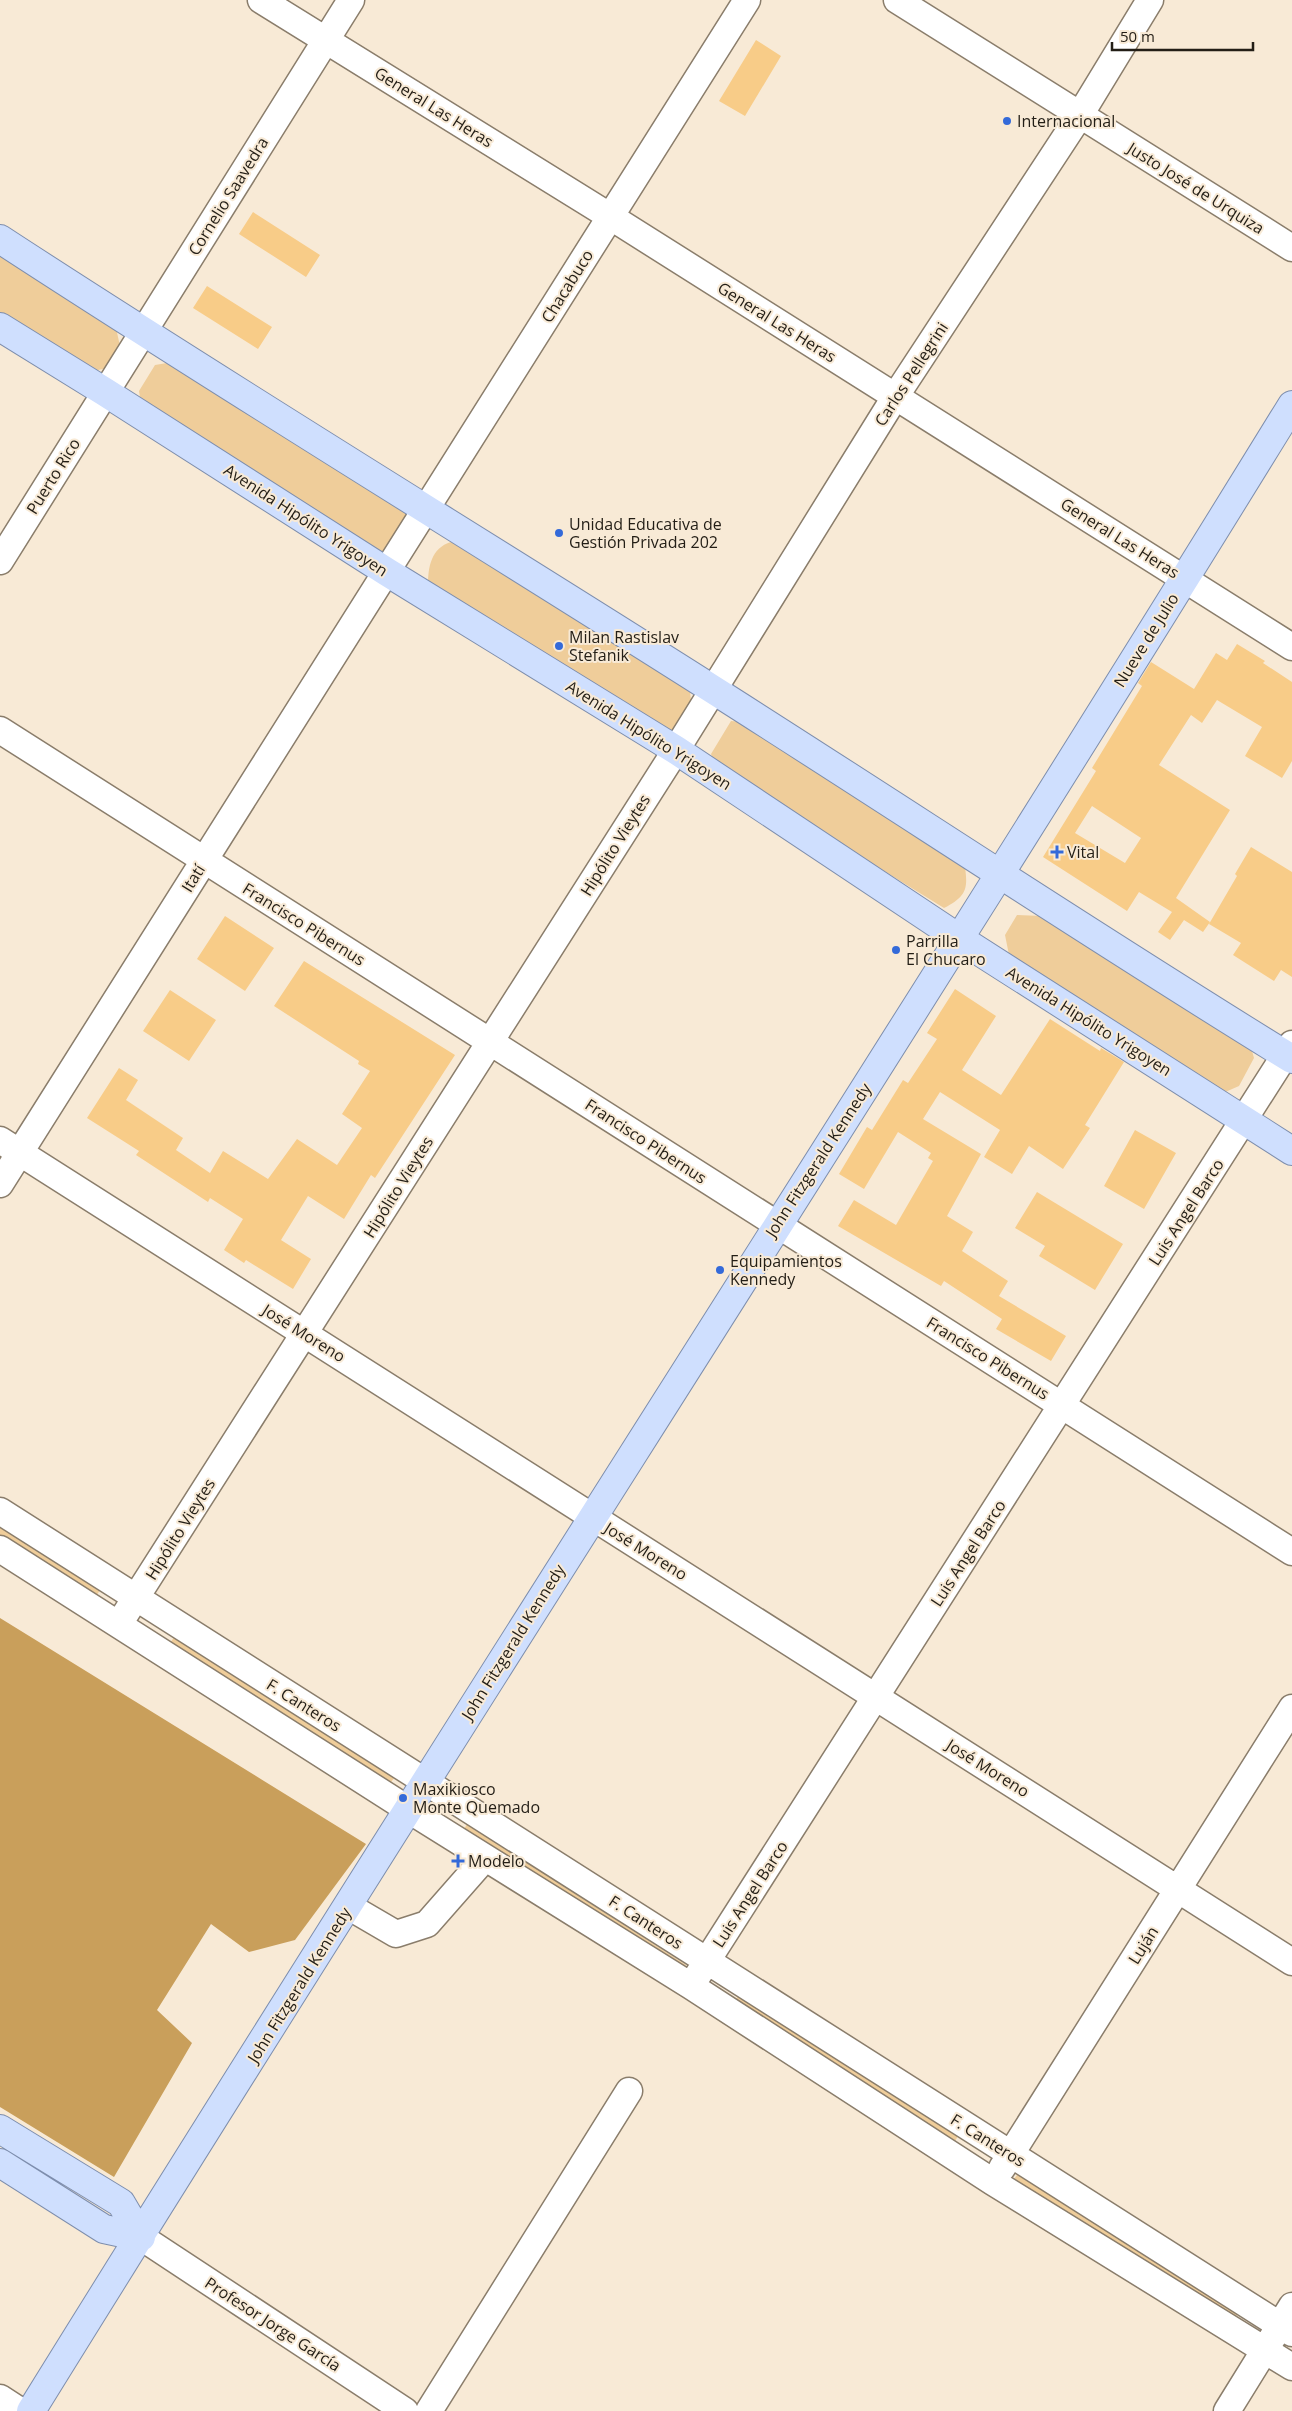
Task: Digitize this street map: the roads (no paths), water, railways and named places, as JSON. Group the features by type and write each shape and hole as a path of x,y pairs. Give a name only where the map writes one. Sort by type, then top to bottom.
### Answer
{"main road":[{"path":"0,239 142,332 713,689 999,875 1290,1053"},
{"name":"Avenida Hipólito Yrigoyen","path":"0,327 387,572 676,750 960,939 1292,1151"},
{"name":"Nueve de Julio","path":"999,875 1292,405"},
{"name":"John Fitzgerald Kennedy","path":"31,2411 592,1517 999,875"},
{"path":"0,2129 121,2203 141,2237"},
{"path":"0,2163 104,2229 141,2237"}],"street":[{"name":"General Las Heras","path":"261,0 611,217 1292,647"},
{"name":"Cornelio Saavedra","path":"105,392 351,0"},
{"name":"Chacabuco","path":"387,572 747,0"},
{"name":"Justo José de Urquiza","path":"897,0 1292,248"},
{"name":"Carlos Pellegrini","path":"676,750 895,397 1080,115 1150,0"},
{"name":"Puerto Rico","path":"0,561 105,392"},
{"name":"Itatí","path":"0,1184 10,1146 205,860 387,572"},
{"name":"Francisco Pibernus","path":"0,730 1292,1552"},
{"name":"Hipólito Vieytes","path":"119,1624 676,750"},
{"name":"Luis Angel Barco","path":"691,1986 1244,1120 1290,1053"},
{"name":"José Moreno","path":"10,1146 1292,1962"},
{"name":"F. Canteros","path":"0,1511 1010,2154 1288,2322"},
{"name":"F. Canteros","path":"0,1549 408,1810 691,1986 993,2182 1292,2367"},
{"name":"Luján","path":"993,2182 1292,1708"},
{"path":"348,1906 396,1934 410,1931 427,1924 485,1858"},
{"path":"429,2411 628,2091"},
{"name":"Profesor Jorge García","path":"141,2237 405,2411"},
{"path":"1227,2411 1266,2350 1288,2322"},
{"path":"0,2398 20,2411"}],"place":[{"name":"Internacional","path":"1007,121"},
{"name":"Unidad Educativa de Gestión Privada 202","path":"559,533"},
{"name":"Milan Rastislav Stefanik","path":"559,646"},
{"name":"Vital","path":"1057,852"},
{"name":"Parrilla El Chucaro","path":"896,950"},
{"name":"Equipamientos Kennedy","path":"720,1270"},
{"name":"Maxikiosco Monte Quemado","path":"403,1798"},
{"name":"Modelo","path":"458,1861"}]}
